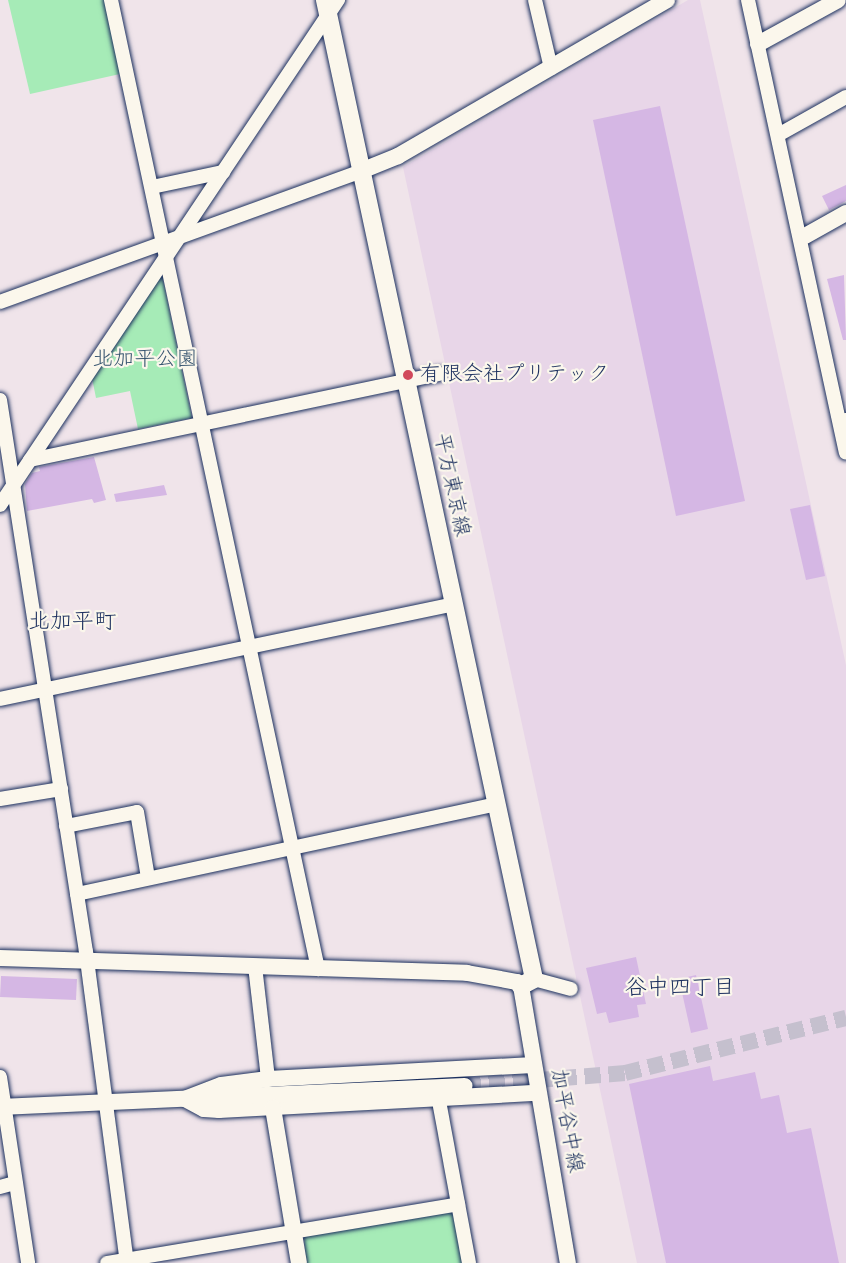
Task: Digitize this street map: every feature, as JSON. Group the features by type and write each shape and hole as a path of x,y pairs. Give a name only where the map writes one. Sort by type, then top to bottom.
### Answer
{"main road":[{"name":"平方東京線","path":"330,5 361,171 496,804 528,983"}],"street":[{"path":"111,0 318,969"},
{"path":"535,0 550,68"},
{"path":"0,302 181,233 398,156 667,0"},
{"path":"748,0 843,422 846,453"},
{"path":"758,44 840,0 846,7"},
{"path":"0,505 8,487 30,460 223,172 330,5"},
{"path":"778,135 846,97"},
{"path":"152,187 223,172"},
{"path":"802,238 846,213"},
{"path":"30,460 439,374"},
{"path":"0,400 8,487 61,789 87,961 127,1262"},
{"path":"0,699 453,604"},
{"path":"0,799 61,789"},
{"path":"77,894 496,804"},
{"path":"66,826 137,812 147,878"},
{"path":"0,958 467,973 571,989"},
{"path":"255,966 268,1079"},
{"name":"加平谷中線","path":"528,983 533,1065 568,1263"},
{"path":"185,1099 221,1084 268,1079 533,1065"},
{"path":"0,1077 2,1107 28,1263"},
{"path":"2,1107 465,1086"},
{"path":"185,1099 204,1109 273,1108 439,1101 537,1093"},
{"path":"439,1101 468,1263"},
{"path":"273,1108 299,1263"},
{"path":"0,1187 15,1183"},
{"path":"108,1263 127,1262 458,1204"}],"shaded area":[{"path":"688,0 700,0 846,665 846,1263 637,1263 403,167"}],"green space":[{"path":"8,0 106,0 120,74 30,94"},
{"name":"北加平公園","path":"162,275 192,418 138,429 130,391 96,398 92,378"},
{"path":"450,1211 454,1214 463,1263 306,1263 304,1236"}],"building":[{"path":"660,106 745,501 676,516 593,120"},
{"path":"846,185 846,201 829,210 822,196"},
{"path":"844,275 846,340 843,340 827,279"},
{"path":"94,457 106,500 94,503 92,499 27,511 25,484 32,473 40,471 39,467"},
{"path":"164,485 167,495 116,502 114,494"},
{"path":"810,505 825,576 806,580 790,509"},
{"path":"636,957 646,1004 637,1005 639,1017 609,1023 606,1012 597,1014 586,968"},
{"path":"696,975 708,1029 691,1033 679,979"},
{"path":"1,976 77,979 76,1000 0,997"},
{"path":"710,1066 713,1081 755,1072 761,1099 779,1095 787,1133 811,1128 839,1263 666,1263 629,1084"}],"tunnel":[{"path":"465,1086 625,1073 846,1018"}],"place":[{"name":"有限会社プリテック","path":"408,375"}],"district":[{"name":"北加平町","path":"72,623"},
{"name":"谷中四丁目","path":"680,989"}]}
